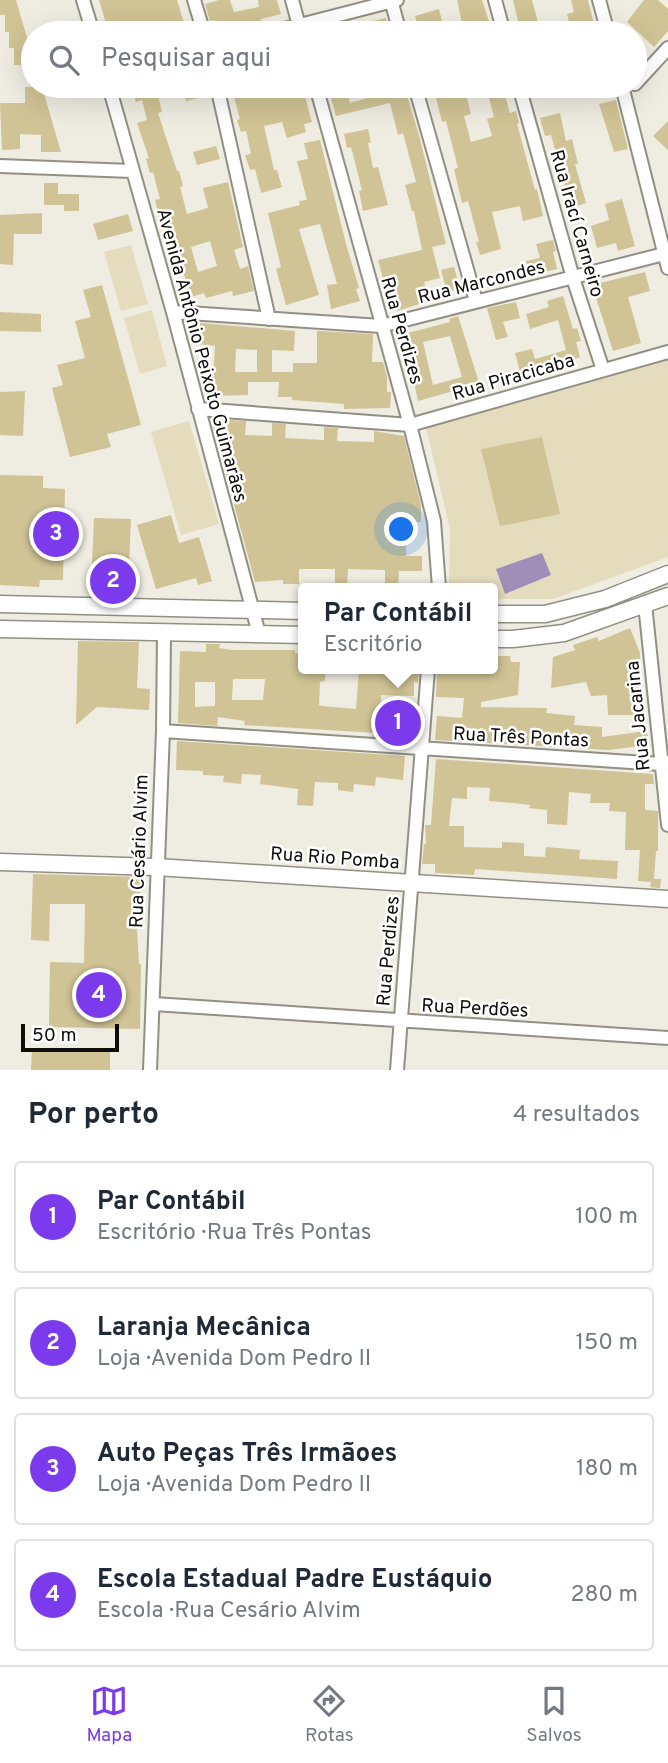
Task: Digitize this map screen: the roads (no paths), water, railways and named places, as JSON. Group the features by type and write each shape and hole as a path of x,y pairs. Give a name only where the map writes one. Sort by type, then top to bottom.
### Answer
{"main road":[{"path":"498,614 545,614 605,598 668,574"},
{"path":"498,639 564,633 668,596"},
{"path":"0,604 298,611"},
{"path":"0,629 298,635"},
{"name":"Rua Rio Pomba","path":"0,862 156,867 668,899"}],"street":[{"path":"83,0 89,21"},
{"path":"194,0 200,21"},
{"path":"292,0 298,21"},
{"path":"495,0 501,21"},
{"path":"599,0 605,21"},
{"path":"327,21 393,1 397,21"},
{"path":"647,70 668,48"},
{"name":"Avenida Antônio Peixoto Guimarães","path":"112,98 259,634"},
{"path":"221,98 270,319"},
{"name":"Rua Perdizes","path":"319,98 434,521 439,583"},
{"path":"418,98 475,301"},
{"name":"Rua Irací Carneiro","path":"522,98 573,278 603,370"},
{"path":"631,98 668,268"},
{"path":"0,166 132,171"},
{"name":"Rua Marcondes","path":"173,312 381,326 666,252"},
{"name":"Rua Piracicaba","path":"198,409 410,425 668,352"},
{"name":"Rua Jacarina","path":"645,604 665,763 668,825"},
{"name":"Rua Cesário Alvim","path":"150,1070 163,731 164,633"},
{"name":"Rua Perdizes","path":"397,1070 428,674"},
{"name":"Rua Três Pontas","path":"163,731 423,750 665,763"},
{"name":"Rua Perdões","path":"153,1004 668,1038"}],"place":[{"name":"Auto Peças Três Irmãoes","path":"56,534"},
{"name":"Laranja Mecânica","path":"113,581"},
{"name":"Par Contábil","path":"398,723"},
{"name":"Escola Estadual Padre Eustáquio","path":"99,995"}]}
